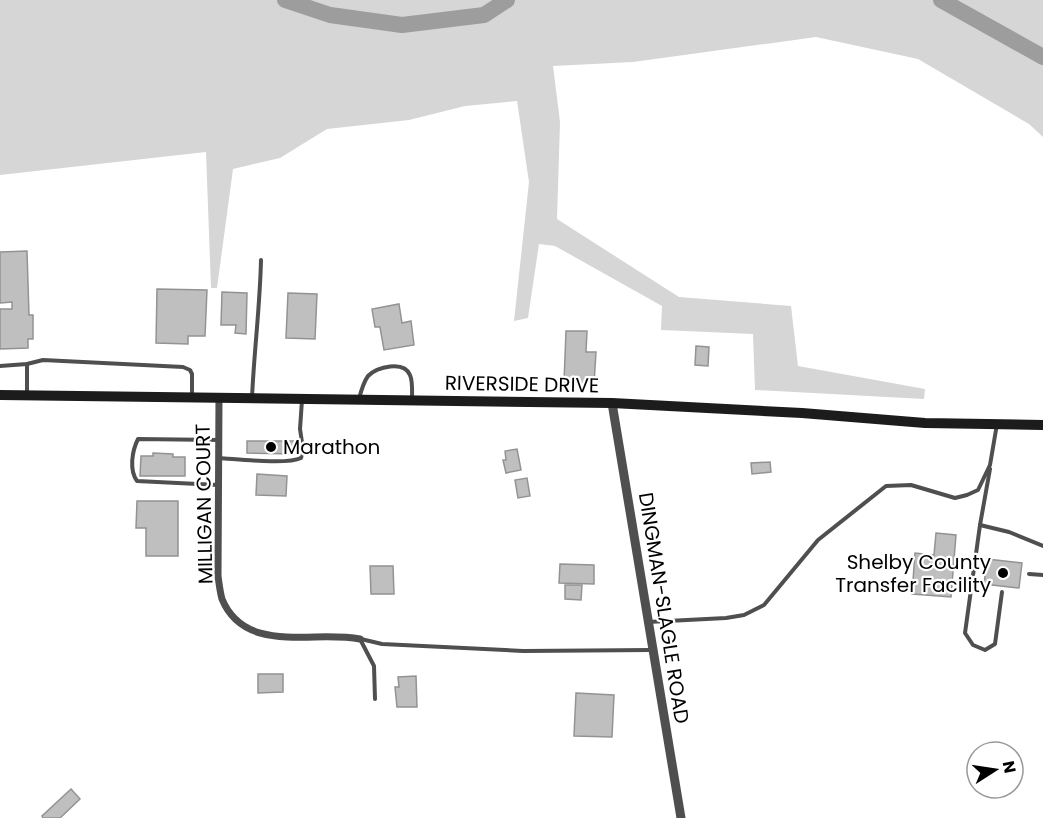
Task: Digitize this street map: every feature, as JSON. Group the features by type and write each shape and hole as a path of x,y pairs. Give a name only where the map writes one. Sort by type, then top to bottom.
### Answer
{"main road":[{"name":"RIVERSIDE DRIVE","path":"0,395 612,403 802,413 925,423 1043,424"}],"street":[{"name":"MILLIGAN COURT","path":"219,398 218,576 222,597 232,616 247,630 280,637 345,636 360,639"},
{"name":"DINGMAN-SLAGLE ROAD","path":"612,403 681,818"}],"lane":[{"path":"251,398 259,315 261,260"},
{"path":"0,366 43,360 183,367 190,370 192,374 192,398"},
{"path":"27,364 27,396"},
{"path":"359,400 364,382 370,374 400,366 408,371 411,377 412,400"},
{"path":"219,458 296,461 301,458 303,449 300,429 302,399"},
{"path":"997,424 965,633 973,645 985,650 995,644 1002,592"},
{"path":"219,440 138,439 132,466 137,481 219,485"},
{"path":"647,622 744,615 764,605 818,540 886,486 911,485 955,498 978,490 990,465"},
{"path":"980,525 1008,532 1043,546"},
{"path":"1029,574 1043,575"},
{"path":"360,639 382,645 523,651 652,650"},
{"path":"360,639 374,666 375,699"}],"shaded area":[{"path":"0,0 1043,0 1043,137 1029,124 918,59 816,37 633,62 553,66 560,122 557,219 679,297 791,306 798,366 925,389 924,399 755,390 753,334 661,330 662,306 555,246 539,244 528,318 514,321 529,182 517,101 465,106 409,120 327,129 280,158 233,169 217,288 211,288 206,152 0,175"}],"building":[{"path":"27,251 29,315 33,315 33,339 28,339 28,348 0,349 0,309 12,309 12,302 0,303 0,252"},
{"path":"157,289 207,290 205,336 188,336 188,344 156,343"},
{"path":"222,292 247,293 246,334 235,333 236,325 221,325"},
{"path":"288,293 317,294 315,339 286,338"},
{"path":"399,304 402,323 411,321 414,345 384,350 380,327 375,327 372,309"},
{"path":"566,331 587,331 586,352 596,352 594,384 564,382"},
{"path":"696,346 709,347 708,366 695,365"},
{"name":"Marathon","path":"247,441 295,441 295,454 247,453"},
{"path":"517,449 521,470 506,473 503,460 506,460 505,451"},
{"path":"153,453 185,457 185,476 140,476 141,456 153,456"},
{"path":"770,462 771,472 752,474 751,463"},
{"path":"257,474 287,476 286,496 256,495"},
{"path":"527,478 530,496 518,498 515,480"},
{"path":"137,501 178,501 178,556 146,556 146,528 136,528"},
{"path":"936,533 956,535 951,597 912,594 915,553 934,555"},
{"name":"Shelby County Transfer Facility","path":"987,559 1022,563 1019,588 984,584"},
{"path":"560,564 594,565 594,584 559,583"},
{"path":"370,566 393,566 394,594 371,594"},
{"path":"565,585 582,585 581,600 565,599"},
{"path":"258,674 283,674 283,692 258,693"},
{"path":"416,676 417,707 397,707 395,687 399,687 398,677"},
{"path":"576,693 614,695 612,737 574,736"},
{"path":"71,789 80,799 60,818 43,818 42,816"}],"waterway":[{"path":"285,0 330,15 402,25 484,15 507,0"},
{"path":"941,0 1043,57"}],"place":[{"name":"Marathon","path":"271,447"},
{"name":"Shelby County Transfer Facility","path":"1003,573"}]}
